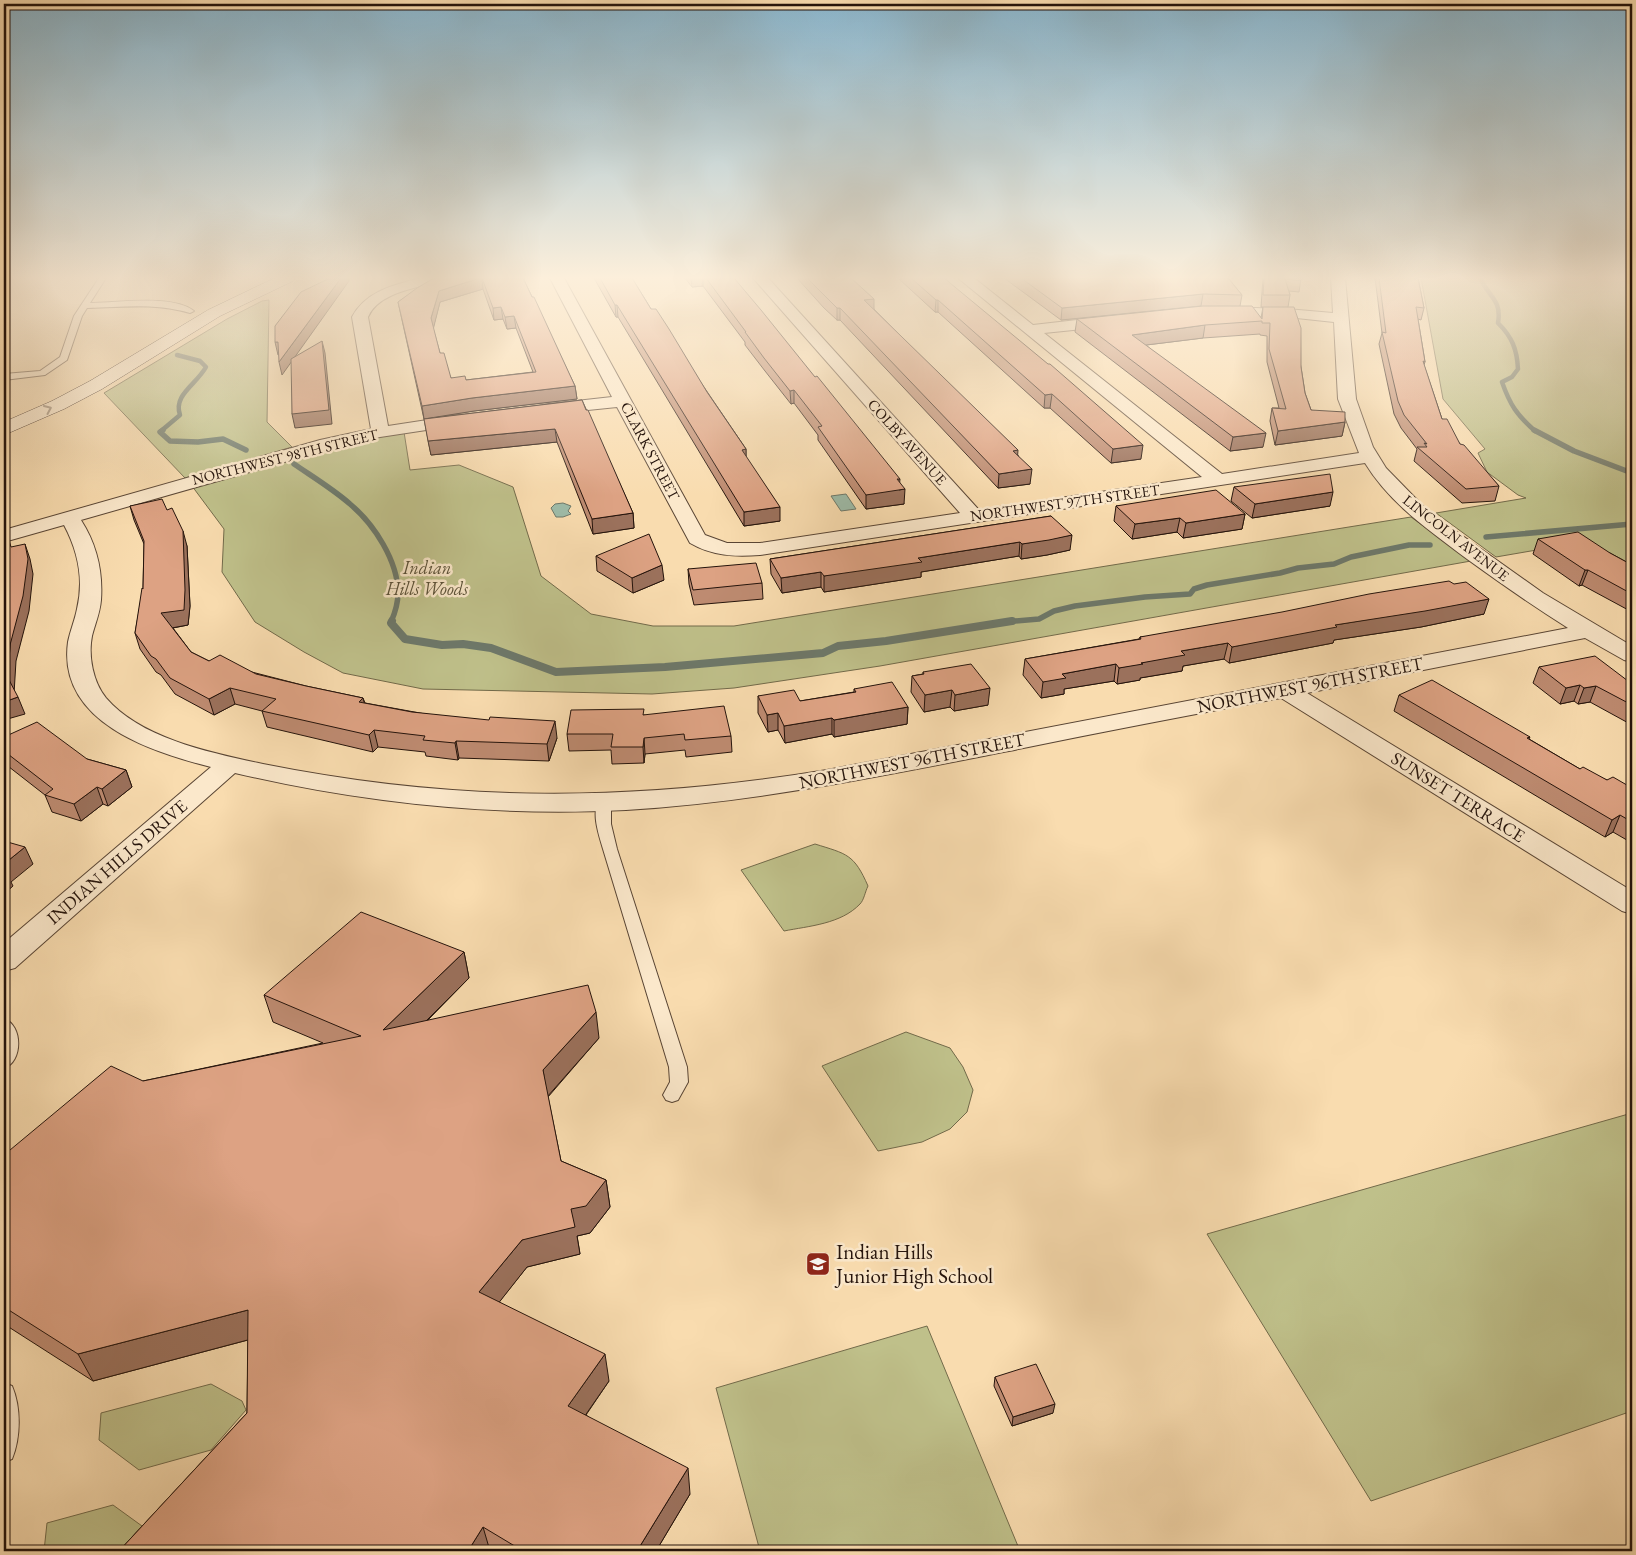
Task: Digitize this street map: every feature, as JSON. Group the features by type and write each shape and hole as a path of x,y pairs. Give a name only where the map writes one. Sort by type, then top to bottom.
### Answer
{"main road":[{"path":"4,413 47,394 122,351"},
{"path":"4,429 58,405 96,385 152,351"}],"street":[{"path":"366,351 380,432"},
{"name":"CLARK STREET","path":"596,351 697,539 705,545 727,550 760,549"},
{"name":"COLBY AVENUE","path":"825,351 974,516"},
{"path":"1056,351 1218,480"},
{"name":"LINCOLN AVENUE","path":"1343,351 1347,399 1370,458 1399,493 1422,516 1535,598 1588,631 1632,655"},
{"path":"530,412 623,401"},
{"name":"NORTHWEST 98TH STREET","path":"4,536 284,455 380,432 481,418"},
{"name":"NORTHWEST 97TH STREET","path":"760,549 1370,458"},
{"name":"NORTHWEST 96TH STREET","path":"69,517 86,550 90,570 89,606 79,643 80,670 94,699 107,713 145,738 170,748 230,764 309,782 448,801 531,804 604,802 745,791 1588,631"},
{"name":"SUNSET TERRACE","path":"1285,690 1632,904"},
{"name":"INDIAN HILLS DRIVE","path":"4,960 230,764"}],"lane":[{"path":"4,377 42,373 57,364 64,357 66,351"},
{"path":"604,802 604,824 610,850 678,1067 679,1082 672,1094"},
{"path":"4,1025 7,1028 9,1039 7,1058 4,1061"},
{"path":"4,1393 8,1421 4,1451"}],"green space":[{"path":"175,351 268,351 267,422 292,447 185,478 104,393"},
{"path":"1434,351 1632,351 1632,571 1589,541 1496,557 1436,513 1526,498 1518,495 1487,472 1478,453 1485,449 1443,399"},
{"name":"Indian Hills Woods","path":"404,432 410,470 459,465 513,487 541,576 591,614 653,626 734,626 1411,517 1471,561 880,666 734,688 652,694 423,689 343,673 255,622 222,572 224,529 192,486 319,450"},
{"path":"815,844 842,853 854,861 868,886 861,902 844,916 814,926 784,931 741,870"},
{"path":"906,1032 950,1048 963,1067 973,1090 967,1112 950,1129 922,1142 878,1151 822,1066"},
{"path":"1632,1113 1632,1411 1371,1501 1207,1234"},
{"path":"927,1326 1020,1551 760,1551 716,1388"},
{"path":"211,1384 242,1401 246,1410 211,1450 139,1470 99,1440 101,1413"},
{"path":"113,1505 142,1526 120,1551 44,1551 47,1523"}],"shaded area":[{"path":"846,494 856,509 841,511 831,496"},
{"path":"563,503 571,506 568,511 571,514 556,517 551,508 555,504"}],"building":[{"path":"278,351 287,351 279,362"},
{"path":"306,351 323,351 329,410 292,414 291,359"},
{"path":"409,351 439,351 440,353 444,353 451,378 465,376 466,380 536,372 528,351 559,351 575,386 472,398 422,406"},
{"path":"645,351 682,351 707,392 746,449 742,450 780,507 744,512"},
{"path":"759,351 794,351 815,377 817,376 900,479 897,479 905,489 866,495 818,427 822,426 794,390 790,391"},
{"path":"881,351 916,351 1018,450 1013,451 1032,469 999,474"},
{"path":"995,351 1032,351 1050,364 1143,445 1113,449 1052,394 1045,395"},
{"path":"1119,351 1153,351 1266,433 1233,437"},
{"path":"1269,351 1301,351 1301,367 1305,393 1311,410 1345,412 1345,422 1278,431 1272,408 1286,409"},
{"path":"1386,351 1423,351 1425,362 1423,361 1442,419 1447,419 1460,444 1464,445 1499,486 1466,489 1417,447 1427,447 1424,443 1427,444 1404,415 1398,401"},
{"path":"582,400 633,513 592,519 555,429 428,441 424,419"},
{"path":"1330,474 1333,492 1255,504 1234,487"},
{"path":"1216,490 1245,514 1186,523 1180,518 1135,524 1116,506"},
{"path":"162,499 167,510 172,508 183,531 185,590 184,610 161,613 191,652 209,661 220,655 256,674 363,698 359,702 412,712 489,720 490,717 555,721 547,744 456,741 455,743 423,740 425,736 374,730 369,735 262,711 276,699 230,688 209,699 170,678 135,633 143,589 144,541 130,506"},
{"path":"1051,516 1072,535 1049,540 1022,544 1020,542 918,558 922,562 824,576 821,572 781,578 770,559"},
{"path":"1578,532 1632,565 1632,594 1585,570 1538,539"},
{"path":"649,534 662,565 632,578 596,556"},
{"path":"9,540 11,547 25,544 28,559 23,596 10,645 8,678 18,697 4,702 4,541"},
{"path":"756,563 762,583 693,590 688,569"},
{"path":"1449,581 1454,584 1466,582 1489,599 1335,625 1337,627 1232,647 1228,643 1181,651 1185,655 1119,668 1116,664 1062,674 1066,678 1043,682 1025,659 1141,639 1140,637 1282,612 1369,594"},
{"path":"1595,656 1632,684 1632,705 1596,686 1584,688 1580,685 1566,688 1539,667"},
{"path":"971,664 990,688 955,695 952,690 925,695 912,676 924,674 923,672"},
{"path":"1432,680 1530,737 1527,738 1580,769 1583,767 1607,780 1613,777 1632,788 1632,822 1620,815 1612,820 1399,695"},
{"path":"892,682 908,707 834,720 832,718 784,726 778,713 767,715 758,696 794,690 800,701 856,692 854,689"},
{"path":"724,706 731,736 685,740 684,734 644,738 643,747 611,747 613,734 567,734 571,710 644,709 643,715"},
{"path":"37,722 87,759 126,770 102,789 97,787 74,804 45,795 53,789 4,751 4,737"},
{"path":"4,841 25,847 4,864"},
{"path":"361,912 464,952 383,1030 588,985 596,1012 543,1070 561,1161 606,1180 586,1206 571,1209 575,1227 522,1240 479,1292 605,1354 568,1406 688,1468 637,1551 523,1551 483,1527 468,1551 119,1551 247,1413 248,1310 78,1354 4,1307 4,1155 111,1066 143,1081 361,1036 264,995"},
{"path":"1036,1364 1055,1404 1013,1417 995,1377"}],"waterway":[{"path":"1515,351 1518,369 1512,377 1502,382 1515,409 1535,431"},
{"path":"161,431 180,415 179,408 183,396 206,367 200,361 177,355"},
{"path":"163,430 160,432 170,441 198,442 223,439 246,450"},
{"path":"1534,430 1574,451 1632,473"},
{"path":"294,464 330,488 359,512 383,544 394,568 397,581 397,600 391,622"},
{"path":"1486,537 1632,524"},
{"path":"1008,622 1039,619 1054,611 1075,606 1145,597 1190,594 1194,589 1207,585 1280,573 1298,568 1334,564 1351,557 1409,545 1430,545"},
{"path":"392,621 391,623 405,639 442,645 463,644 491,648 556,672 665,667 823,653 838,646 886,641 1008,622"},
{"path":"1008,622 1012,621"}],"place":[{"name":"Indian Hills Junior High School","path":"818,1264"}]}
